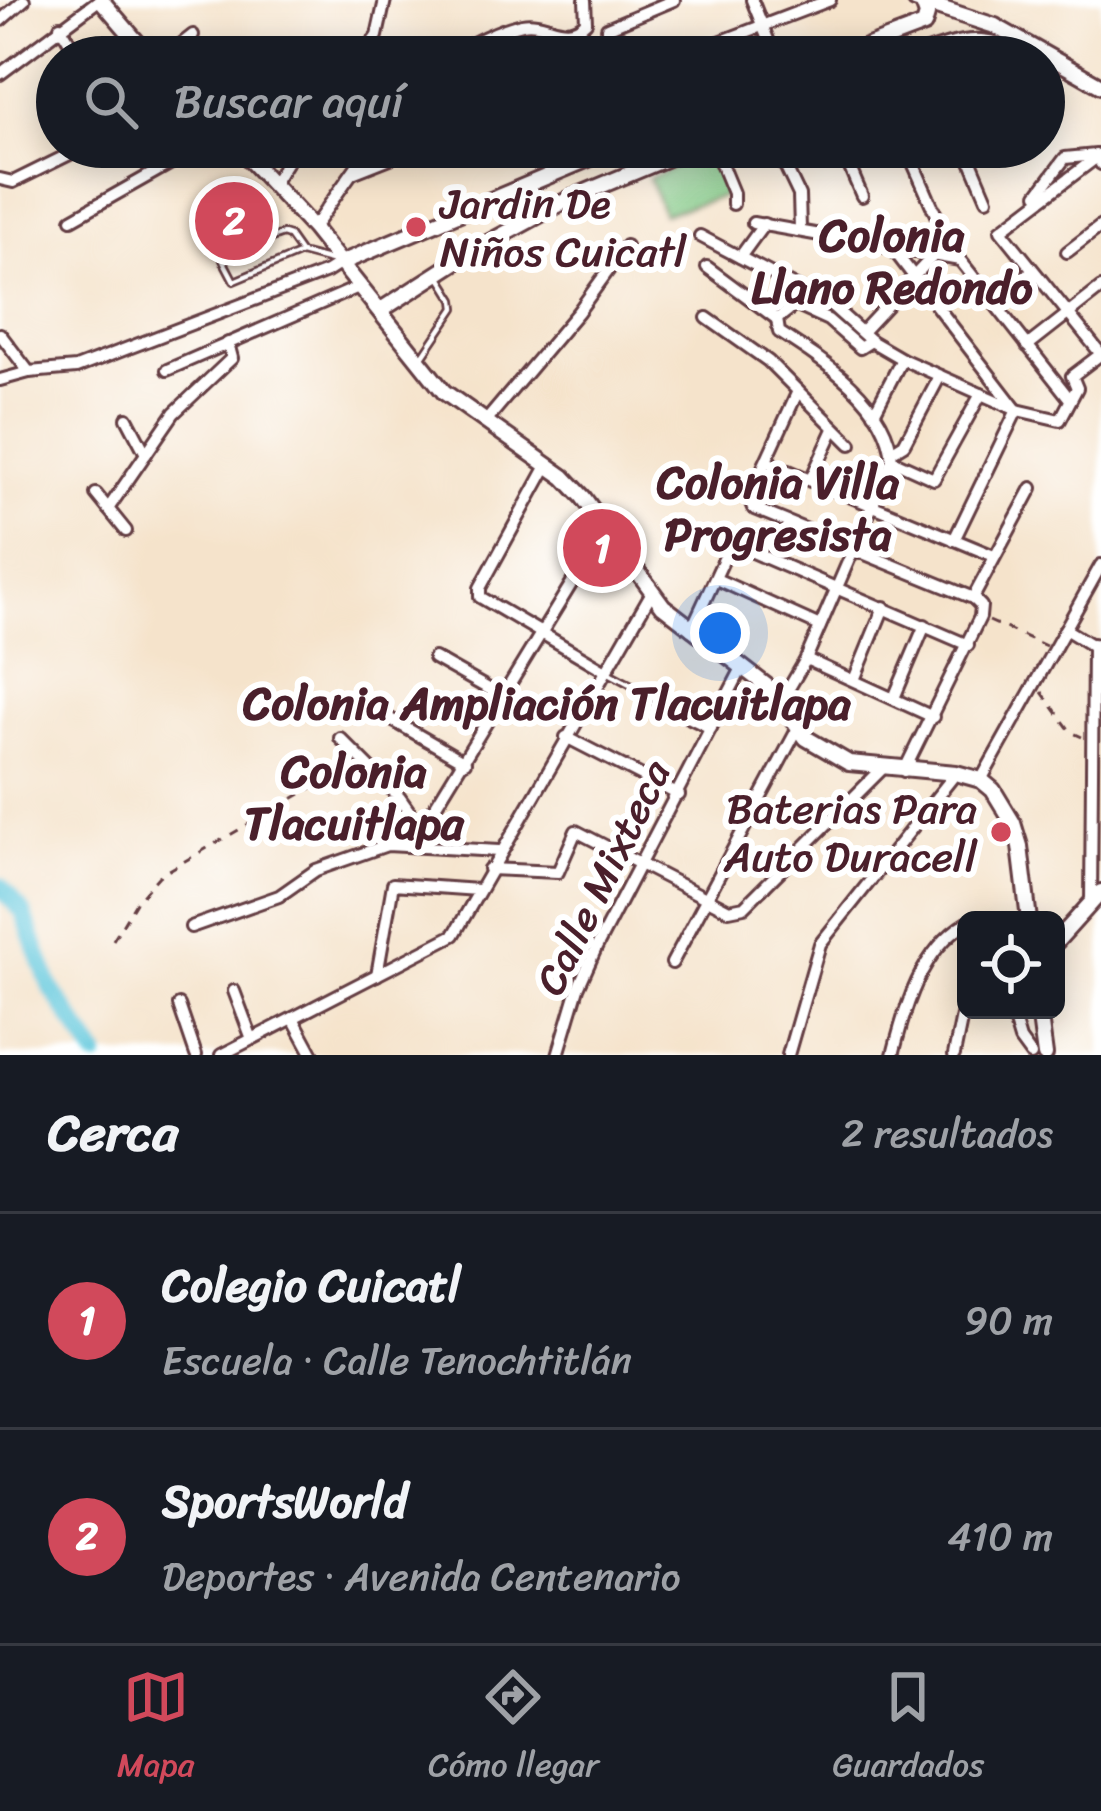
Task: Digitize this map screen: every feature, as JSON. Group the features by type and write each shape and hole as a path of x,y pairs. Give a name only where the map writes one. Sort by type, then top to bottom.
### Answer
{"main road":[{"path":"100,0 132,36"},
{"path":"895,36 924,25 927,15 919,2"},
{"path":"919,2 995,26 1010,36"},
{"path":"1065,69 1101,86"},
{"path":"260,168 454,401 573,485 676,619 743,666 782,702 815,746 838,760 981,780 1003,802 1013,823 1028,911"},
{"path":"341,263 569,168"},
{"path":"380,310 569,199 644,168"},
{"path":"558,173 569,199"},
{"path":"1065,932 1096,898"},
{"path":"1040,1019 1045,1055"}],"street":[{"path":"0,21 24,0"},
{"path":"48,36 100,0"},
{"path":"377,36 385,0"},
{"path":"495,36 534,22 566,33 578,30 586,22 585,0"},
{"path":"607,36 610,26 674,0"},
{"path":"752,0 766,36"},
{"path":"732,36 830,0"},
{"path":"61,26 67,36"},
{"path":"0,74 36,46"},
{"path":"700,236 832,306 866,337 902,358 1017,410 1060,420 1077,388 1072,376 1101,354 1001,230 1099,158"},
{"path":"0,179 13,182 41,168"},
{"path":"72,219 161,168"},
{"path":"274,182 283,168"},
{"path":"313,228 354,168"},
{"path":"350,174 365,168"},
{"path":"723,168 733,204"},
{"path":"786,168 799,195 800,229"},
{"path":"850,168 862,196"},
{"path":"915,168 940,224"},
{"path":"974,168 987,199"},
{"path":"740,257 759,224 960,260 1069,398"},
{"path":"1067,253 1101,226"},
{"path":"485,421 578,312 626,246"},
{"path":"892,248 1017,410"},
{"path":"778,326 795,305 828,320 860,348 913,275 934,255"},
{"path":"0,380 76,368 341,263"},
{"path":"707,267 818,357 874,413 890,439 891,456 872,506 806,659 782,702"},
{"path":"992,302 1032,271"},
{"path":"166,370 361,286"},
{"path":"1027,346 1101,288"},
{"path":"707,319 768,361 850,444"},
{"path":"0,334 29,372"},
{"path":"108,509 174,413 232,358 228,343"},
{"path":"874,413 902,358"},
{"path":"891,456 904,444 940,376"},
{"path":"798,391 750,503 753,508 973,598 981,606 968,645 904,771"},
{"path":"891,456 934,479 982,394"},
{"path":"954,540 1017,410"},
{"path":"128,418 146,454"},
{"path":"810,481 834,428"},
{"path":"766,462 994,556"},
{"path":"548,464 480,588 483,600 606,671"},
{"path":"973,598 1032,488"},
{"path":"96,494 126,532"},
{"path":"422,829 605,527"},
{"path":"692,630 730,545 837,586 968,645"},
{"path":"981,780 1101,565"},
{"path":"716,579 820,626"},
{"path":"221,1055 240,1051 252,1039 454,935 652,592"},
{"path":"854,680 884,607"},
{"path":"894,698 925,625"},
{"path":"1065,629 1097,648 1090,740 1096,898"},
{"path":"434,658 502,697"},
{"path":"806,659 933,717"},
{"name":"Calle Mixteca","path":"558,1055 578,988 743,666"},
{"path":"659,703 711,728"},
{"path":"373,709 465,762"},
{"path":"672,963 798,728"},
{"path":"566,736 679,795"},
{"path":"340,738 400,798 428,846"},
{"path":"1090,740 1101,750"},
{"path":"489,869 557,872 576,831 729,910 744,907 882,769"},
{"path":"788,1055 820,944 956,773"},
{"path":"191,927 279,896 316,870 387,845 500,851"},
{"path":"377,975 393,884 478,890"},
{"path":"893,1055 917,979 957,929"},
{"path":"234,991 252,1039"},
{"path":"179,1006 196,1055"},
{"path":"293,1018 314,1055"},
{"path":"954,1055 961,1019"},
{"path":"1014,1019 1031,1055"}],"lane":[{"path":"302,254 283,234 224,255 223,260 234,281 302,254 341,263"},
{"path":"419,361 454,308 438,274"},
{"path":"606,671 641,690"}],"path":[{"path":"980,617 1054,649"},
{"path":"1036,679 1048,704 1071,732 1090,740"},
{"path":"113,940 159,876 360,760"}],"green space":[{"path":"673,168 716,168 728,195 663,214 649,178"}],"waterway":[{"path":"0,886 23,912 50,986 96,1055"}],"place":[{"name":"SportsWorld","path":"234,221"},
{"name":"Jardin De Niños Cuicatl","path":"416,227"},
{"name":"Colegio Cuicatl","path":"602,548"},
{"name":"Baterias Para Auto Duracell","path":"1001,832"}],"district":[{"name":"Colonia Llano Redondo","path":"892,261"},
{"name":"Colonia Villa Progresista","path":"778,508"},
{"name":"Colonia Ampliación Tlacuitlapa","path":"547,703"},
{"name":"Colonia Tlacuitlapa","path":"354,797"}]}
